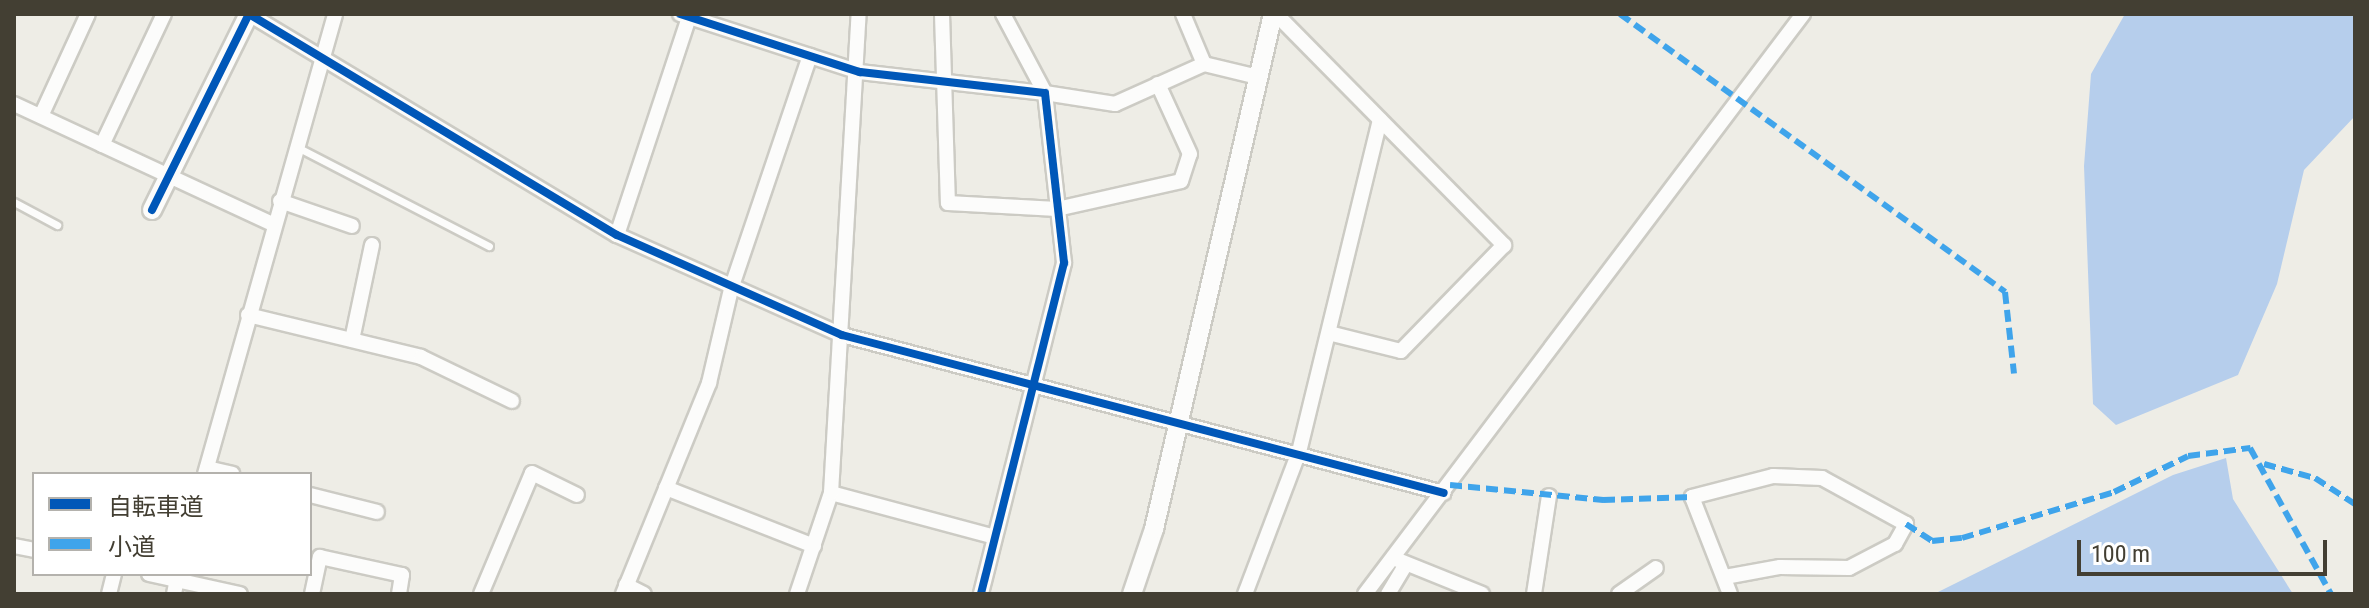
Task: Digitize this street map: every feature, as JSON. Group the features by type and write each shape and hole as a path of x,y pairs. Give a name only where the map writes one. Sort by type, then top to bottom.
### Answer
{"street":[{"path":"41,116 88,14"},
{"path":"102,145 164,14"},
{"path":"152,210 249,14 617,235 731,289 842,335 1299,452 1444,493"},
{"path":"206,471 273,224 335,14"},
{"path":"797,594 831,493 860,72 859,14"},
{"path":"942,14 948,203 1057,209 1181,181 1190,154 1158,84"},
{"path":"981,594 992,536 1064,263 1045,93 1003,14"},
{"path":"1183,14 1204,64"},
{"path":"1132,594 1178,421 1274,14"},
{"path":"1274,14 1504,245 1401,351 1329,333"},
{"path":"1365,594 1399,561 1444,493 1803,14"},
{"path":"617,235 686,15 860,72 1115,104 1204,64 1258,77"},
{"path":"644,594 624,590 709,383 731,289 810,56"},
{"path":"14,104 273,224"},
{"path":"1245,594 1299,452 1380,120"},
{"path":"280,201 352,226"},
{"path":"352,340 372,245"},
{"path":"248,315 421,357 512,401"},
{"path":"481,594 532,473 577,495"},
{"path":"1725,577 1780,567 1849,568 1895,544 1906,524 1822,478 1773,476 1692,497 1730,594"},
{"path":"666,488 814,546"},
{"path":"831,493 992,536"},
{"path":"312,496 377,512"},
{"path":"1534,594 1549,496"},
{"path":"312,594 320,557 402,575 399,594"},
{"path":"1388,594 1399,561"},
{"path":"1399,561 1482,594"},
{"path":"1619,594 1656,568"},
{"path":"155,576 176,583 240,594"}],"lane":[{"path":"297,147 489,246"},
{"path":"14,202 57,225"}],"water":[{"path":"2125,14 2355,14 2355,116 2304,170 2277,284 2238,375 2116,425 2093,404 2084,166 2091,74"},
{"path":"2226,458 2233,499 2293,594 1934,594 2173,475"}],"marked path":[{"path":"1620,14 2005,292 2014,374"},
{"path":"1906,524 1932,541 1962,538 2114,492 2188,456 2250,448 2331,594"},
{"path":"2264,464 2315,478 2355,504"},
{"path":"1450,485 1603,500 1692,497"}],"cycle path":[{"path":"152,210 249,14 617,235 842,335 1444,493"},
{"path":"680,14 860,72 1045,93 1064,263 981,594"}]}
